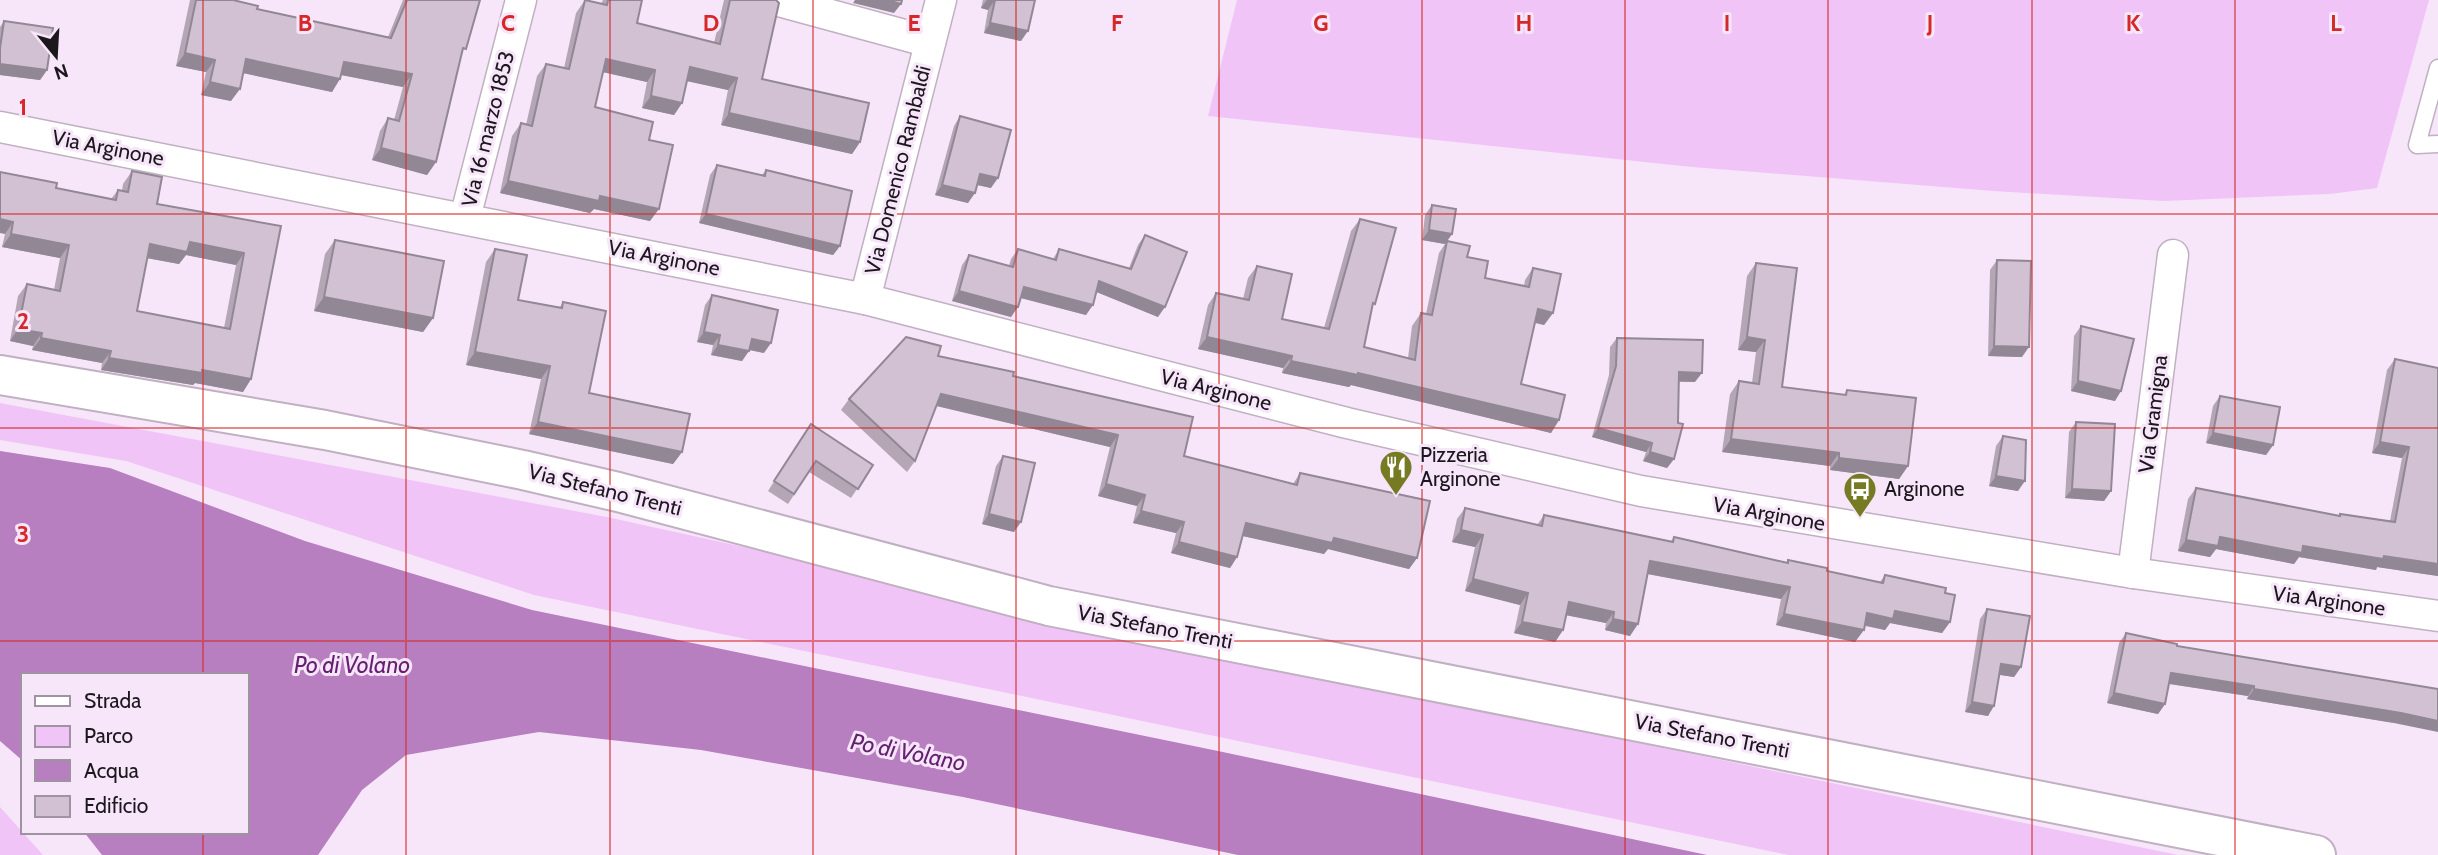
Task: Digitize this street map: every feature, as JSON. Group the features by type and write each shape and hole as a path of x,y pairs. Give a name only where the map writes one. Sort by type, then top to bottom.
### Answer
{"main road":[{"name":"Via Stefano Trenti","path":"0,374 394,443 523,470 618,492 1049,606 2316,855"}],"street":[{"name":"Via 16 marzo 1853","path":"465,218 521,0"},
{"name":"Via Domenico Rambaldi","path":"865,299 941,0"},
{"name":"Via Domenico Rambaldi","path":"779,1 930,41"},
{"name":"Via Arginone","path":"0,127 865,299 1347,423 1580,479 1743,510 2133,573 2438,616"},
{"name":"Via Gramigna","path":"2133,573 2173,255"}],"lane":[{"path":"2438,68 2417,145 2438,144"}],"green space":[{"path":"1237,0 2429,0 2377,188 2330,194 2164,201 1993,191 1692,167 1208,116"},
{"path":"0,403 607,517 1630,741 2178,855 1789,855 534,595 126,461 0,440"},
{"path":"0,807 21,830 21,834 24,834 43,855 0,855"}],"water":[{"name":"Po di Volano","path":"0,451 110,468 305,541 532,610 1707,855 1238,855 963,797 701,750 539,732 406,755 362,790 318,855 102,855 86,834 248,834 248,673 21,673 21,759 0,741"}],"building":[{"path":"196,0 233,0 258,6 257,9 391,38 407,0 480,0 466,49 463,48 436,162 381,148 388,118 399,121 412,74 344,62 340,79 246,59 240,89 210,82 215,60 185,53"},
{"path":"585,0 607,5 608,0 642,0 637,23 720,44 730,0 776,0 779,3 762,79 869,103 860,142 729,113 737,78 690,67 682,103 651,96 655,70 606,59 595,107 653,122 649,140 673,145 659,209 600,196 599,201 508,181 521,123 532,126 546,64 569,69"},
{"path":"995,0 1035,0 1028,31 990,23"},
{"path":"4,21 53,28 47,70 0,64"},
{"path":"960,116 1011,130 998,178 980,174 975,193 942,185"},
{"path":"717,165 765,176 766,170 852,191 840,246 706,214"},
{"path":"132,171 162,177 157,204 281,226 251,379 109,358 111,351 41,338 42,333 18,329 27,284 60,291 69,245 11,234 13,222 0,219 0,172 57,183 56,188 116,200 118,190 128,192","holes":["190,242 244,253 230,329 137,311 150,244 187,252"]},
{"path":"1432,205 1456,209 1452,234 1429,230"},
{"path":"1360,219 1396,228 1375,304 1373,303 1364,347 1415,360 1421,313 1432,315 1447,241 1470,246 1467,257 1488,261 1485,278 1529,287 1533,268 1561,274 1553,313 1538,309 1521,384 1565,395 1559,420 1358,373 1291,361 1292,356 1207,337 1216,293 1249,300 1257,266 1292,274 1282,319 1329,329"},
{"path":"1145,235 1187,252 1165,307 1099,281 1093,305 1024,287 1018,307 959,291 969,255 1013,267 1018,249 1056,260 1059,249 1131,269"},
{"path":"335,240 444,261 433,318 324,297"},
{"path":"495,249 527,255 518,300 562,308 563,302 606,311 589,393 690,414 682,452 538,422 550,366 475,352"},
{"path":"1997,260 2031,261 2029,347 1994,346"},
{"path":"1756,263 1797,268 1782,387 1846,395 1847,390 1916,398 1908,466 1839,458 1839,453 1731,439 1739,381 1759,384 1765,340 1747,337"},
{"path":"712,295 778,310 771,343 752,339 749,351 718,345 720,335 704,332"},
{"path":"2081,326 2134,339 2121,391 2078,381"},
{"path":"906,337 941,346 938,356 1014,372 1013,376 1193,417 1184,456 1297,485 1300,473 1430,501 1417,558 1334,538 1332,543 1246,523 1237,557 1179,542 1184,522 1141,511 1145,495 1106,484 1118,435 941,394 915,461 849,399"},
{"path":"1617,338 1703,340 1702,373 1679,372 1678,423 1683,424 1674,459 1650,452 1652,443 1598,428 1616,366"},
{"path":"2395,359 2438,368 2438,564 2384,556 2383,559 2303,546 2302,553 2220,537 2218,546 2186,540 2196,488 2340,516 2395,522 2409,447 2380,442"},
{"path":"2220,396 2280,407 2273,445 2213,433"},
{"path":"2076,422 2115,424 2111,491 2072,489"},
{"path":"811,424 873,465 858,489 816,461 794,494 774,481"},
{"path":"2003,436 2026,440 2025,481 1996,476"},
{"path":"1003,456 1035,463 1021,522 989,514"},
{"path":"1465,508 1542,526 1544,515 1673,542 1674,537 1788,563 1788,560 1827,568 1827,571 1883,583 1885,575 1946,588 1945,593 1955,595 1950,622 1895,611 1893,619 1867,613 1864,630 1784,614 1790,587 1650,561 1638,624 1613,619 1614,612 1569,602 1563,630 1522,622 1528,593 1473,579 1483,535 1461,530"},
{"path":"1987,609 2030,616 2021,667 2001,664 1994,706 1972,702"},
{"path":"2126,633 2177,646 2438,689 2438,721 2171,673 2165,704 2114,693"}],"place":[{"name":"Pizzeria Arginone","path":"1396,497"},
{"name":"Arginone","path":"1860,519"}]}
